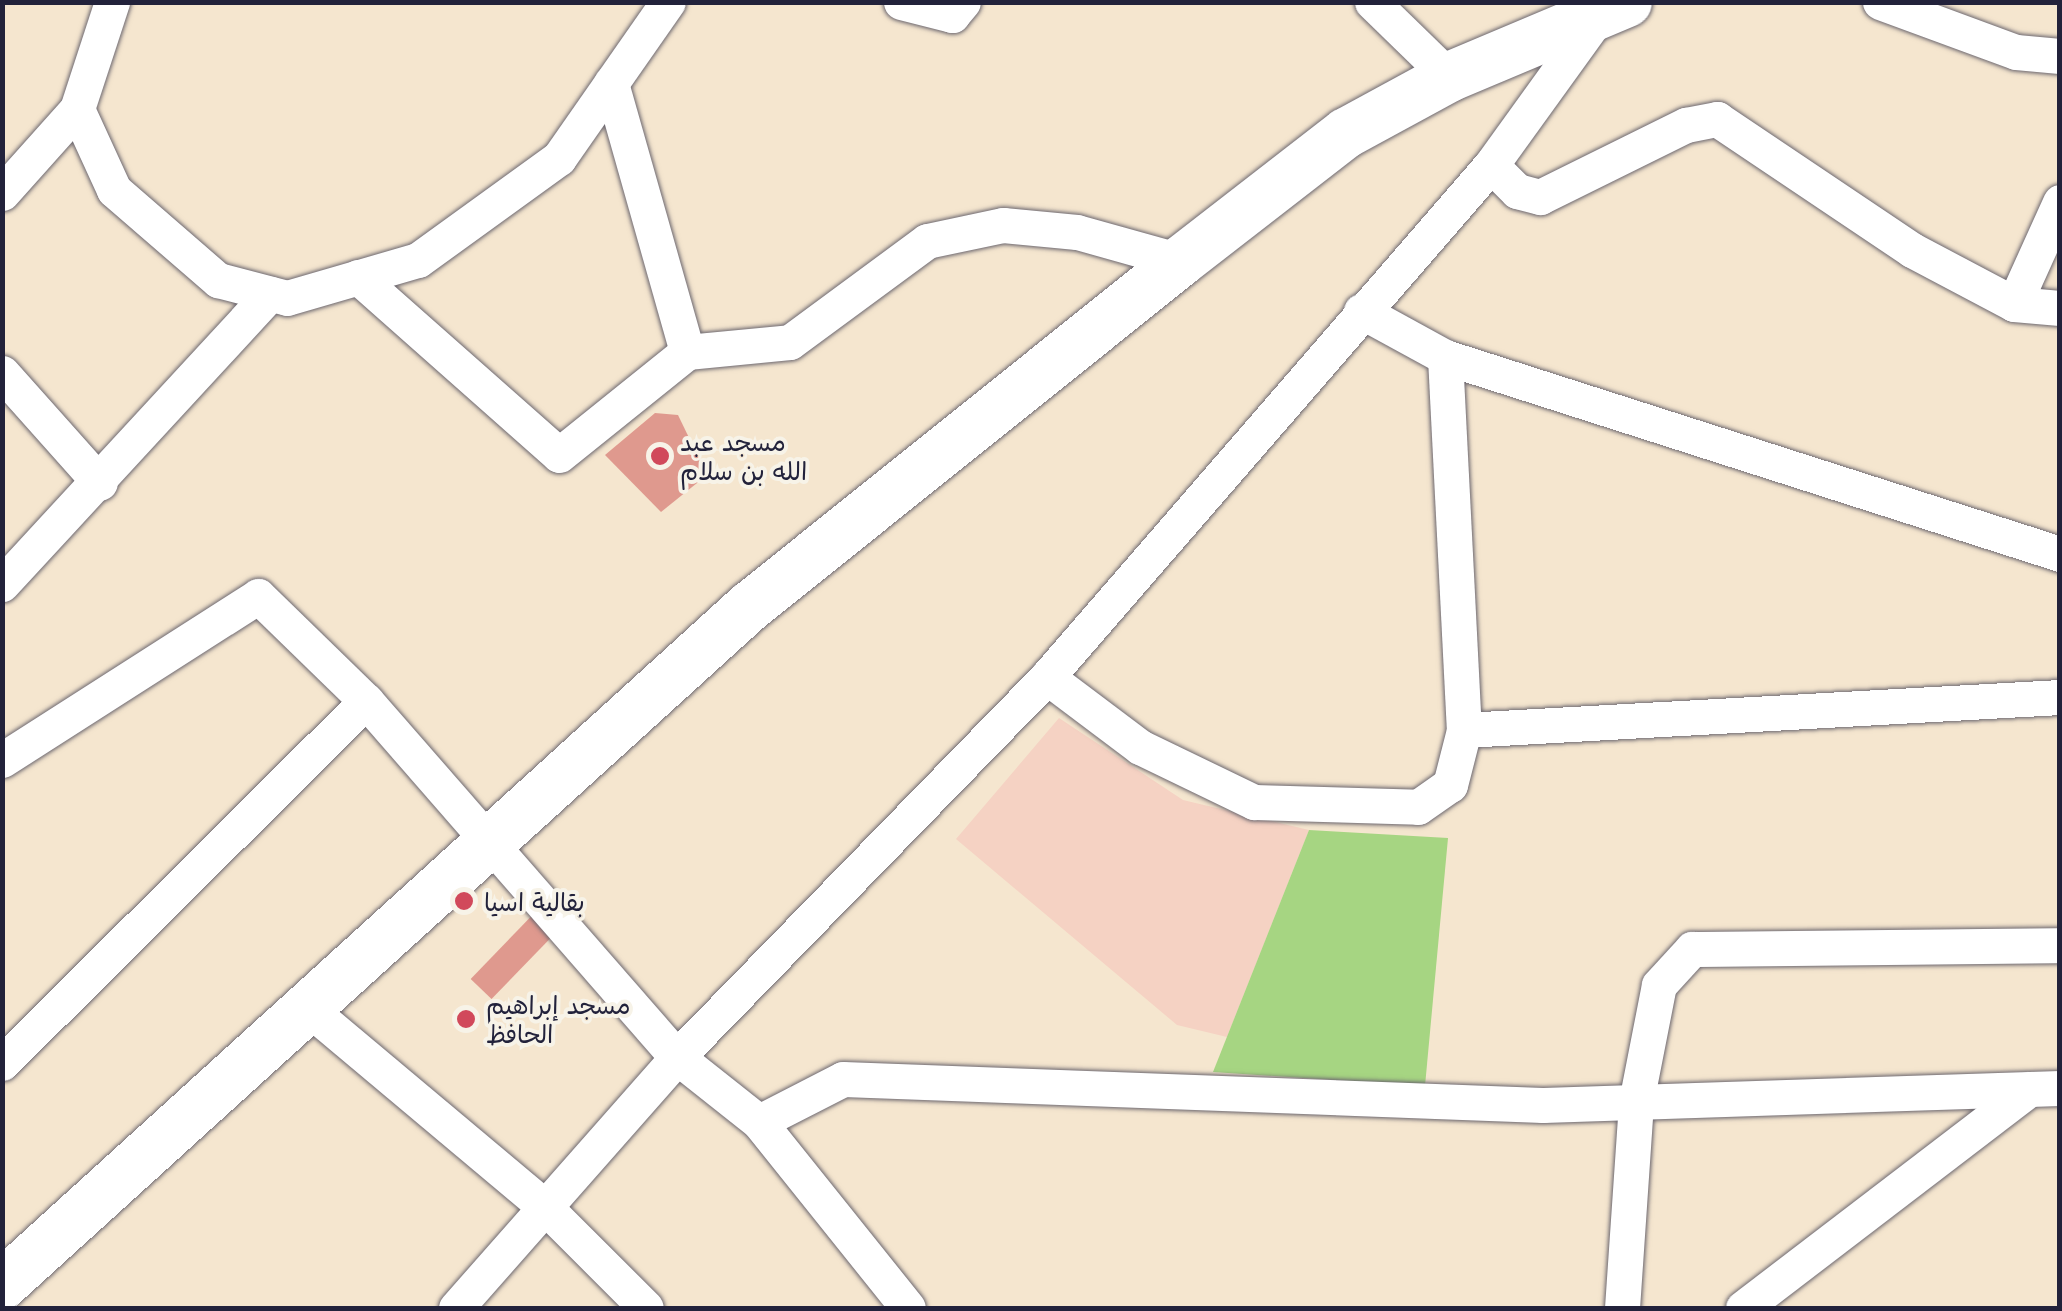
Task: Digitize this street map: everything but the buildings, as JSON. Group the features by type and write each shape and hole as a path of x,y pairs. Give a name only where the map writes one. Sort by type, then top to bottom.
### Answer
{"main road":[{"path":"2,1285 303,1004 750,607 1180,261 1346,133 1448,76 1614,8"}],"street":[{"path":"2,194 76,110 112,2"},
{"path":"76,110 114,190 218,280 270,294 358,277 418,260 558,158 668,2"},
{"path":"901,2 952,14 963,2"},
{"path":"1372,2 1448,76"},
{"path":"1880,2 2016,52 2060,56"},
{"path":"456,1308 677,1057 1047,677 1491,165 1614,8"},
{"path":"611,83 687,352"},
{"path":"1491,165 1516,191 1540,197 1686,125 1717,120 1912,250 2014,304 2060,308"},
{"path":"2014,304 2060,202"},
{"path":"358,277 559,454 687,352 790,342 927,242 1003,225 1077,232 1180,261"},
{"path":"2,584 100,483 270,294"},
{"path":"1361,311 1446,357 2060,554"},
{"path":"1047,677 1140,747 1254,802 1418,807 1450,785 1464,730 1446,357"},
{"path":"2,374 100,483"},
{"path":"2,760 258,596 366,701 481,843 677,1057 759,1122 908,1308"},
{"path":"1464,730 2060,697"},
{"path":"2,1063 366,701"},
{"path":"1622,1308 1636,1102 1659,985 1692,949 2060,945"},
{"path":"303,1004 546,1208 646,1308"},
{"path":"759,1122 843,1079 1636,1102 2044,1089"},
{"path":"1743,1308 2044,1089"}],"shaded area":[{"path":"1059,718 1183,800 1309,830 1227,1037 1177,1025 956,839"}],"green space":[{"path":"1309,830 1448,838 1425,1086 1213,1072"}],"place":[{"name":"مسجد عبد الله بن سلام","path":"660,456"},
{"name":"بقالية اسيا","path":"464,901"},
{"name":"مسجد إبراهيم الحافظ","path":"466,1019"}]}
